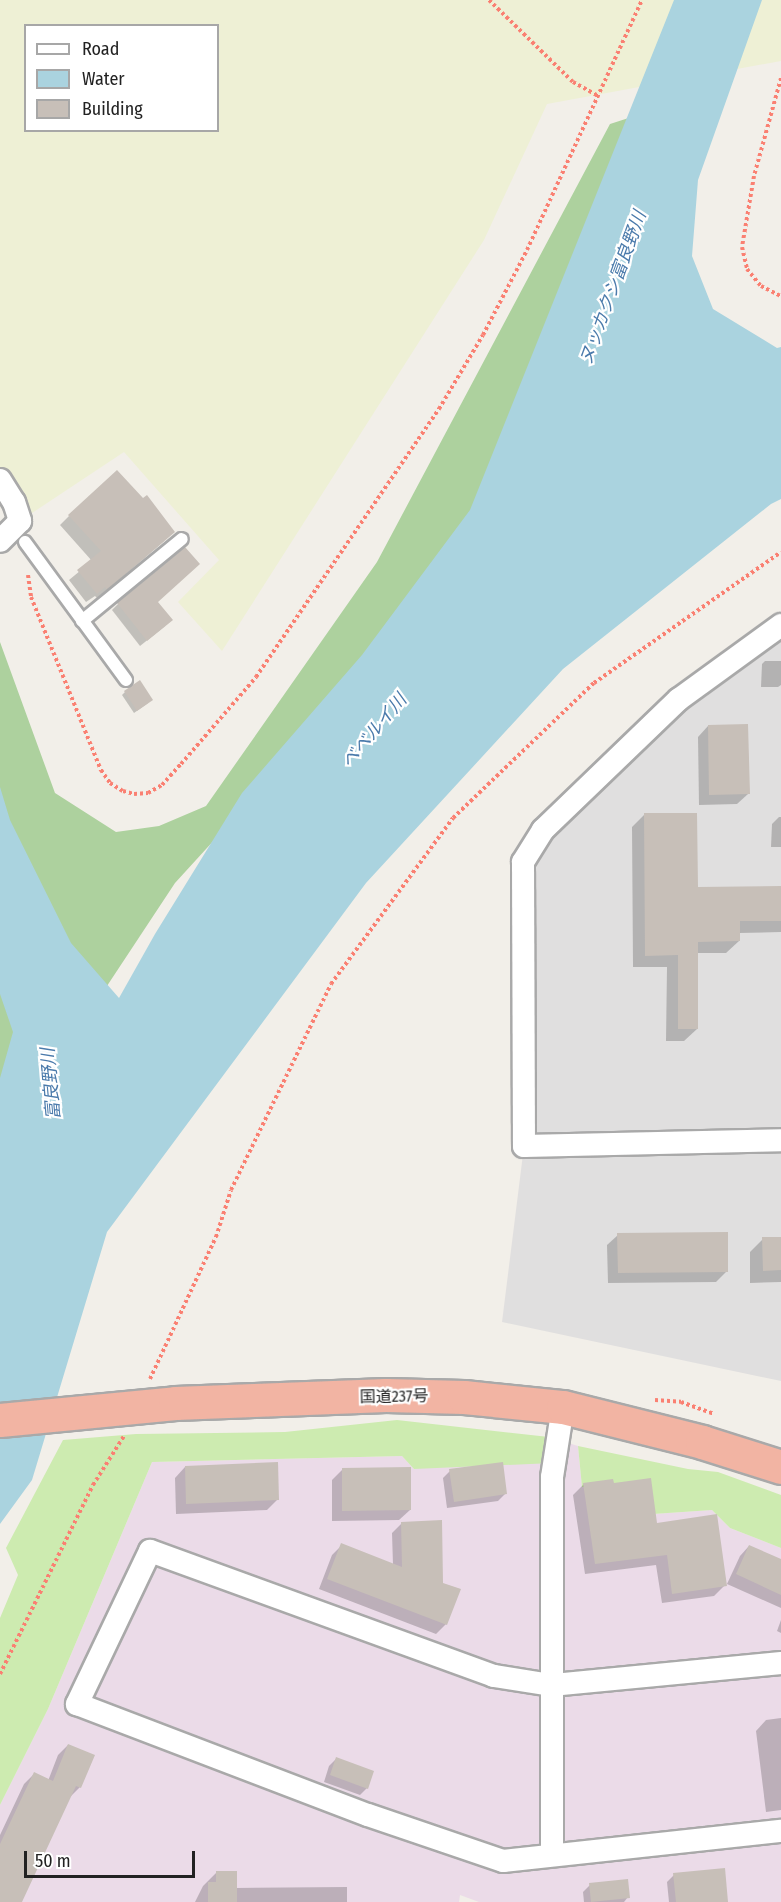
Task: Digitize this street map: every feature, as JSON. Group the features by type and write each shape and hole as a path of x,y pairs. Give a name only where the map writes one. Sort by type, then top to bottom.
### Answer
{"highway":[{"name":"国道237号","path":"0,1420 175,1403 386,1395 464,1396 563,1407 702,1442 781,1467"}],"street":[{"path":"0,480 14,502 20,521 10,540"},
{"path":"781,625 679,699 543,830 523,862 523,897 524,1146 781,1140"},
{"path":"552,1855 552,1478 563,1407"},
{"path":"781,1663 551,1685 494,1676 150,1551 78,1704 368,1815 503,1861 781,1831"}],"lane":[{"path":"82,621 182,539"},
{"path":"10,540 82,621 126,680"}],"path":[{"path":"489,0 573,82 598,96"},
{"path":"10,540 92,752 111,783 134,794 148,793 162,785 256,677 439,409 483,335 527,250 642,0"},
{"path":"781,78 754,176 742,247 747,269 761,286 781,296"},
{"path":"146,1389 216,1237 231,1190 331,984 453,818 594,683 781,552"},
{"path":"0,1674 93,1485 129,1429"}],"shaded area":[{"path":"781,625 781,1381 502,1322 524,1146 523,862 543,830"},
{"path":"549,1437 578,1446 582,1487 645,1488 653,1514 712,1510 730,1528 781,1548 781,1902 479,1902 460,1895 459,1902 0,1902 0,1805 48,1709 152,1462 402,1456 414,1469"}],"green space":[{"path":"0,0 781,0 781,61 547,104 484,240 222,651 178,602 219,560 124,452 20,521 0,493"},
{"path":"641,114 527,461 392,645 175,883 103,992 0,1161 0,642 55,793 116,832 159,826 206,806 377,562 610,124"},
{"path":"397,1420 549,1437 553,1463 414,1469 402,1456 152,1462 48,1709 0,1805 0,1618 18,1575 6,1548 63,1440 136,1434 285,1432"},
{"path":"578,1446 688,1469 718,1472 781,1495 781,1548 730,1528 712,1510 653,1514 645,1488 582,1487"}],"water":[{"path":"674,0 762,0 698,180 692,256 713,309 777,348 781,347 781,499 771,504 563,669 366,883 107,1232 32,1480 0,1524 0,1078 13,1032 0,994 0,787 10,820 71,943 119,998 155,934 242,793 362,655 470,510"}],"building":[{"path":"117,470 143,498 147,495 175,532 107,590 105,587 97,594 77,570 101,551 68,515"},
{"path":"185,547 200,564 158,602 173,620 147,641 117,603"},
{"path":"140,680 153,700 137,711 124,691"},
{"path":"748,724 750,794 709,795 708,725"},
{"path":"644,813 697,813 698,887 781,886 781,921 740,921 740,941 698,942 698,1029 678,1029 678,955 645,956"},
{"path":"728,1232 728,1272 618,1273 617,1233"},
{"path":"762,1237 781,1237 781,1270 763,1271"},
{"path":"278,1462 279,1500 186,1504 185,1466"},
{"path":"503,1462 507,1494 454,1502 449,1469"},
{"path":"411,1467 411,1510 342,1511 342,1468"},
{"path":"651,1478 657,1523 717,1514 727,1586 672,1594 667,1555 595,1564 583,1483 613,1479 614,1483"},
{"path":"442,1520 443,1583 461,1589 447,1625 327,1579 341,1543 402,1567 401,1522"},
{"path":"749,1545 781,1559 781,1595 736,1574"},
{"path":"68,1744 95,1755 81,1788 76,1786 22,1902 0,1902 0,1844 34,1772 53,1781"},
{"path":"336,1757 374,1771 368,1789 330,1775"},
{"path":"725,1868 728,1902 676,1902 673,1873"},
{"path":"216,1871 237,1871 237,1902 208,1902 208,1882 216,1882"},
{"path":"628,1879 630,1898 591,1902 589,1883"}],"water label":[{"name":"ヌッカクシ富良野川","path":"613,288"},
{"name":"ベベルイ川","path":"374,731"},
{"name":"富良野川","path":"51,1084"}]}
